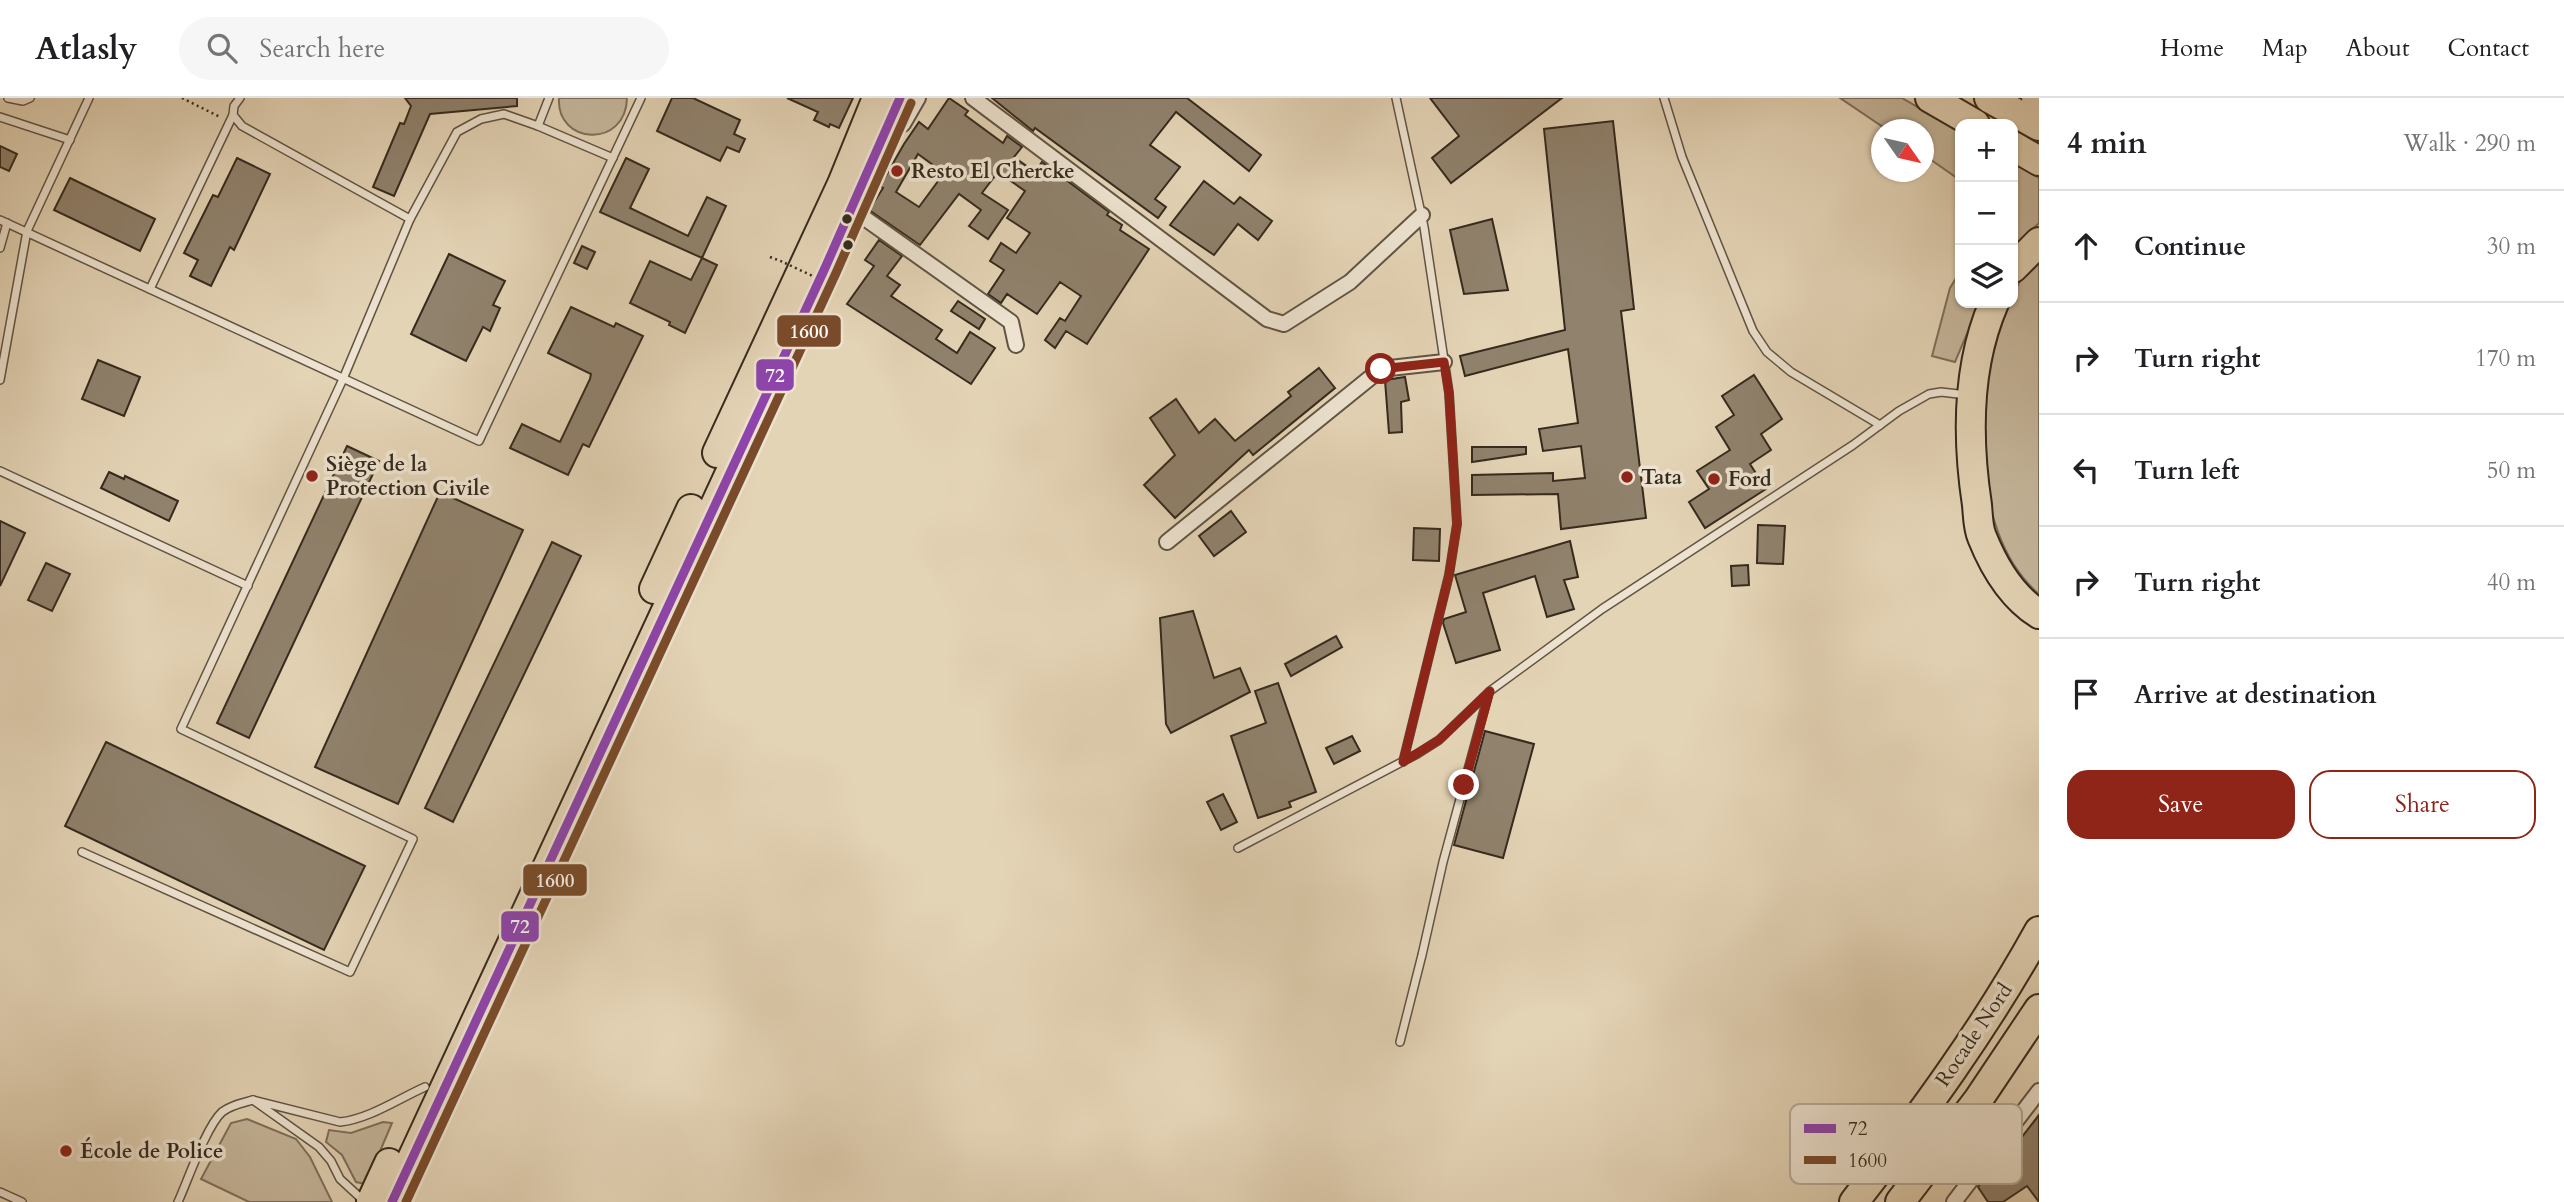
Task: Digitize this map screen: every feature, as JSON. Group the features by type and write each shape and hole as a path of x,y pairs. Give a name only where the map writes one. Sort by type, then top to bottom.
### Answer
{"highway":[{"path":"368,1202 425,1087 806,262 877,98"},
{"path":"392,1202 853,221 900,98"},
{"path":"1930,98 1966,119"},
{"path":"1989,98 2039,126"},
{"path":"2036,98 2039,103"},
{"path":"2018,149 2039,161"},
{"path":"2018,263 2039,242"},
{"path":"1993,308 1978,360 1972,395 1974,485 1981,535 2002,578 2029,608 2039,614"},
{"name":"Rocade Nord","path":"1928,1104 2018,970 2039,931"},
{"name":"Rocade Nord","path":"1975,1104 2039,1009"},
{"name":"Rocade Nord","path":"1854,1202 1868,1184"},
{"name":"Rocade Nord","path":"1900,1202 1914,1184"}],"street":[{"path":"918,98 909,110 853,221 1011,322 1016,345"},
{"path":"973,98 1267,319 1284,324 1350,282 1422,215"},
{"path":"1167,542 1381,369 1444,362"},
{"path":"2022,1112 2039,1090"},
{"path":"1954,1202 1968,1184"}],"lane":[{"path":"10,98 23,101 30,98"},
{"path":"0,380 27,232 89,98"},
{"path":"150,289 240,98"},
{"path":"538,126 549,98"},
{"path":"0,248 4,222 479,441 641,98"},
{"path":"1396,98 1422,215 1449,393 1457,524 1449,575 1403,762"},
{"path":"1664,98 1682,158 1753,331 1767,352 1791,372 1880,425"},
{"path":"82,852 350,972 413,839 181,729 343,379 410,219 457,132 481,119 504,114 612,158"},
{"path":"233,115 242,126 410,219"},
{"path":"0,117 70,140"},
{"path":"1238,848 1403,762 1439,740 1490,691 1602,609 1853,445 1899,411 1929,394 1941,392 1972,395"},
{"path":"0,471 247,586"},
{"path":"1399,1042 1443,862 1490,691"},
{"path":"178,1202 212,1127 221,1113 233,1105 253,1100 340,1122 361,1117 425,1087"},
{"path":"253,1100 319,1147 331,1161 340,1179 368,1202"},
{"path":"0,1192 22,1202"}],"path":[{"path":"182,98 219,117 233,115"},
{"path":"769,257 836,287"}],"shaded area":[{"path":"559,98 627,98 624,115 616,126 604,133 592,135 579,132 568,125 561,114"},
{"path":"1840,98 1902,98 1955,129 1955,177 1934,162 1934,119 1871,119"},
{"path":"2018,166 2039,178 2039,223 2018,243"},
{"path":"2039,257 2039,594 2015,567 1999,534 1988,496 1984,455 1984,414 1989,374 2008,308 2018,308 2018,286"},
{"path":"1955,280 1955,308 1978,308 1955,362 1932,356 1950,288"},
{"path":"247,1119 296,1139 310,1157 332,1202 249,1202 201,1179 231,1123"},
{"path":"383,1122 392,1123 366,1184 356,1182 342,1155 326,1142 329,1130 351,1133"}],"building":[{"path":"405,98 517,98 517,106 430,114 394,196 373,187 400,123 404,124 411,106"},
{"path":"672,98 693,98 740,120 734,134 745,139 739,152 727,147 720,161 657,131"},
{"path":"787,98 853,98 839,128 814,120 818,112"},
{"path":"949,98 968,111 965,115 1003,143 1007,136 1022,147 1014,157 1035,172 1042,162 1109,212 1107,215 1122,225 1120,230 1149,249 1087,344 1066,331 1055,348 1045,340 1060,318 1065,321 1081,296 1060,282 1037,314 1007,294 1001,303 988,294 1004,270 990,261 1001,243 1016,253 1030,233 1007,218 1025,191 998,172 982,193 1008,210 988,239 969,226 981,210 959,194 920,245 869,210 883,188 880,186 919,122 928,129","holes":["918,154 944,173 919,207 896,192"]},
{"path":"992,98 1187,98 1261,155 1249,171 1176,112 1150,145 1180,167 1155,199 1166,207 1158,218 1035,128 1033,131"},
{"path":"1430,98 1562,98 1451,183 1432,158 1459,136"},
{"path":"1613,121 1634,309 1621,311 1646,518 1561,529 1558,494 1472,495 1472,475 1553,473 1553,481 1585,478 1581,446 1543,451 1539,429 1578,423 1568,349 1465,376 1460,356 1565,330 1544,129"},
{"path":"0,146 17,154 9,171 0,167"},
{"path":"237,158 270,174 234,250 230,247 211,286 190,276 198,260 184,253 213,195 218,197"},
{"path":"626,158 649,169 630,208 688,236 707,197 726,206 702,258 600,212"},
{"path":"70,178 155,219 140,251 54,210"},
{"path":"1204,181 1234,204 1240,197 1272,221 1258,240 1238,224 1214,255 1170,225"},
{"path":"1492,219 1508,290 1464,294 1450,230"},
{"path":"879,240 902,256 887,276 900,285 891,296 942,330 936,339 957,353 970,332 995,348 971,384 847,304 874,266 865,260"},
{"path":"582,246 595,252 587,269 574,263"},
{"path":"449,254 505,281 493,305 500,308 490,331 483,327 466,361 411,334"},
{"path":"702,258 717,265 685,333 669,325 670,322 630,303 650,261 691,280"},
{"path":"958,301 985,319 979,329 951,311"},
{"path":"571,307 614,327 616,323 643,336 589,447 583,444 568,475 510,448 522,424 560,442 590,379 591,374 548,353"},
{"path":"98,360 140,377 124,416 82,399"},
{"path":"1319,368 1335,388 1253,455 1249,450 1175,518 1144,485 1175,455 1150,418 1176,399 1199,433 1215,419 1235,441 1291,396 1288,392"},
{"path":"1754,375 1782,419 1761,434 1771,450 1750,464 1766,489 1705,528 1689,502 1709,489 1697,471 1730,450 1716,427 1734,415 1722,396"},
{"path":"1405,377 1409,400 1401,402 1402,432 1389,433 1385,380"},
{"path":"347,446 379,461 249,738 217,723"},
{"path":"1472,447 1526,447 1526,454 1472,462"},
{"path":"109,472 124,479 125,476 178,501 169,521 101,488"},
{"path":"440,492 523,530 398,804 315,767"},
{"path":"1231,511 1246,532 1214,556 1199,536"},
{"path":"0,521 25,533 0,586"},
{"path":"1758,525 1785,526 1783,564 1757,563"},
{"path":"1414,528 1440,529 1439,561 1413,560"},
{"path":"1570,541 1578,577 1564,580 1574,609 1547,617 1535,576 1483,593 1500,650 1456,663 1443,623 1444,619 1466,612 1455,575"},
{"path":"552,542 581,556 453,822 425,808"},
{"path":"46,563 70,574 52,611 28,600"},
{"path":"1748,565 1749,585 1732,586 1731,566"},
{"path":"1193,611 1214,678 1240,668 1250,692 1171,733 1166,724 1160,618"},
{"path":"1336,636 1342,647 1291,676 1285,664"},
{"path":"1278,683 1316,792 1289,802 1291,807 1258,818 1231,736 1266,723 1255,691"},
{"path":"1485,731 1534,744 1503,858 1454,845"},
{"path":"1352,736 1360,751 1334,764 1326,748"},
{"path":"106,742 365,866 324,950 65,826"},
{"path":"1223,794 1237,822 1221,830 1207,802"},
{"path":"2039,1115 2039,1202 2027,1186 2003,1202 1988,1202 1978,1187 1980,1184 2022,1184 2022,1137"}],"transit line":[{"name":"72","path":"392,1202 825,268 900,98"},
{"name":"1600","path":"406,1202 836,273 911,103"}],"place":[{"name":"Resto El Chercke","path":"897,171"},
{"name":"Siège de la Protection Civile","path":"312,476"},
{"name":"Tata","path":"1627,477"},
{"name":"Ford","path":"1714,479"},
{"name":"École de Police","path":"66,1151"}],"route":[{"path":"1381,369 1444,362 1449,393 1457,524 1449,575 1403,762 1439,740 1490,691 1464,785"}]}
